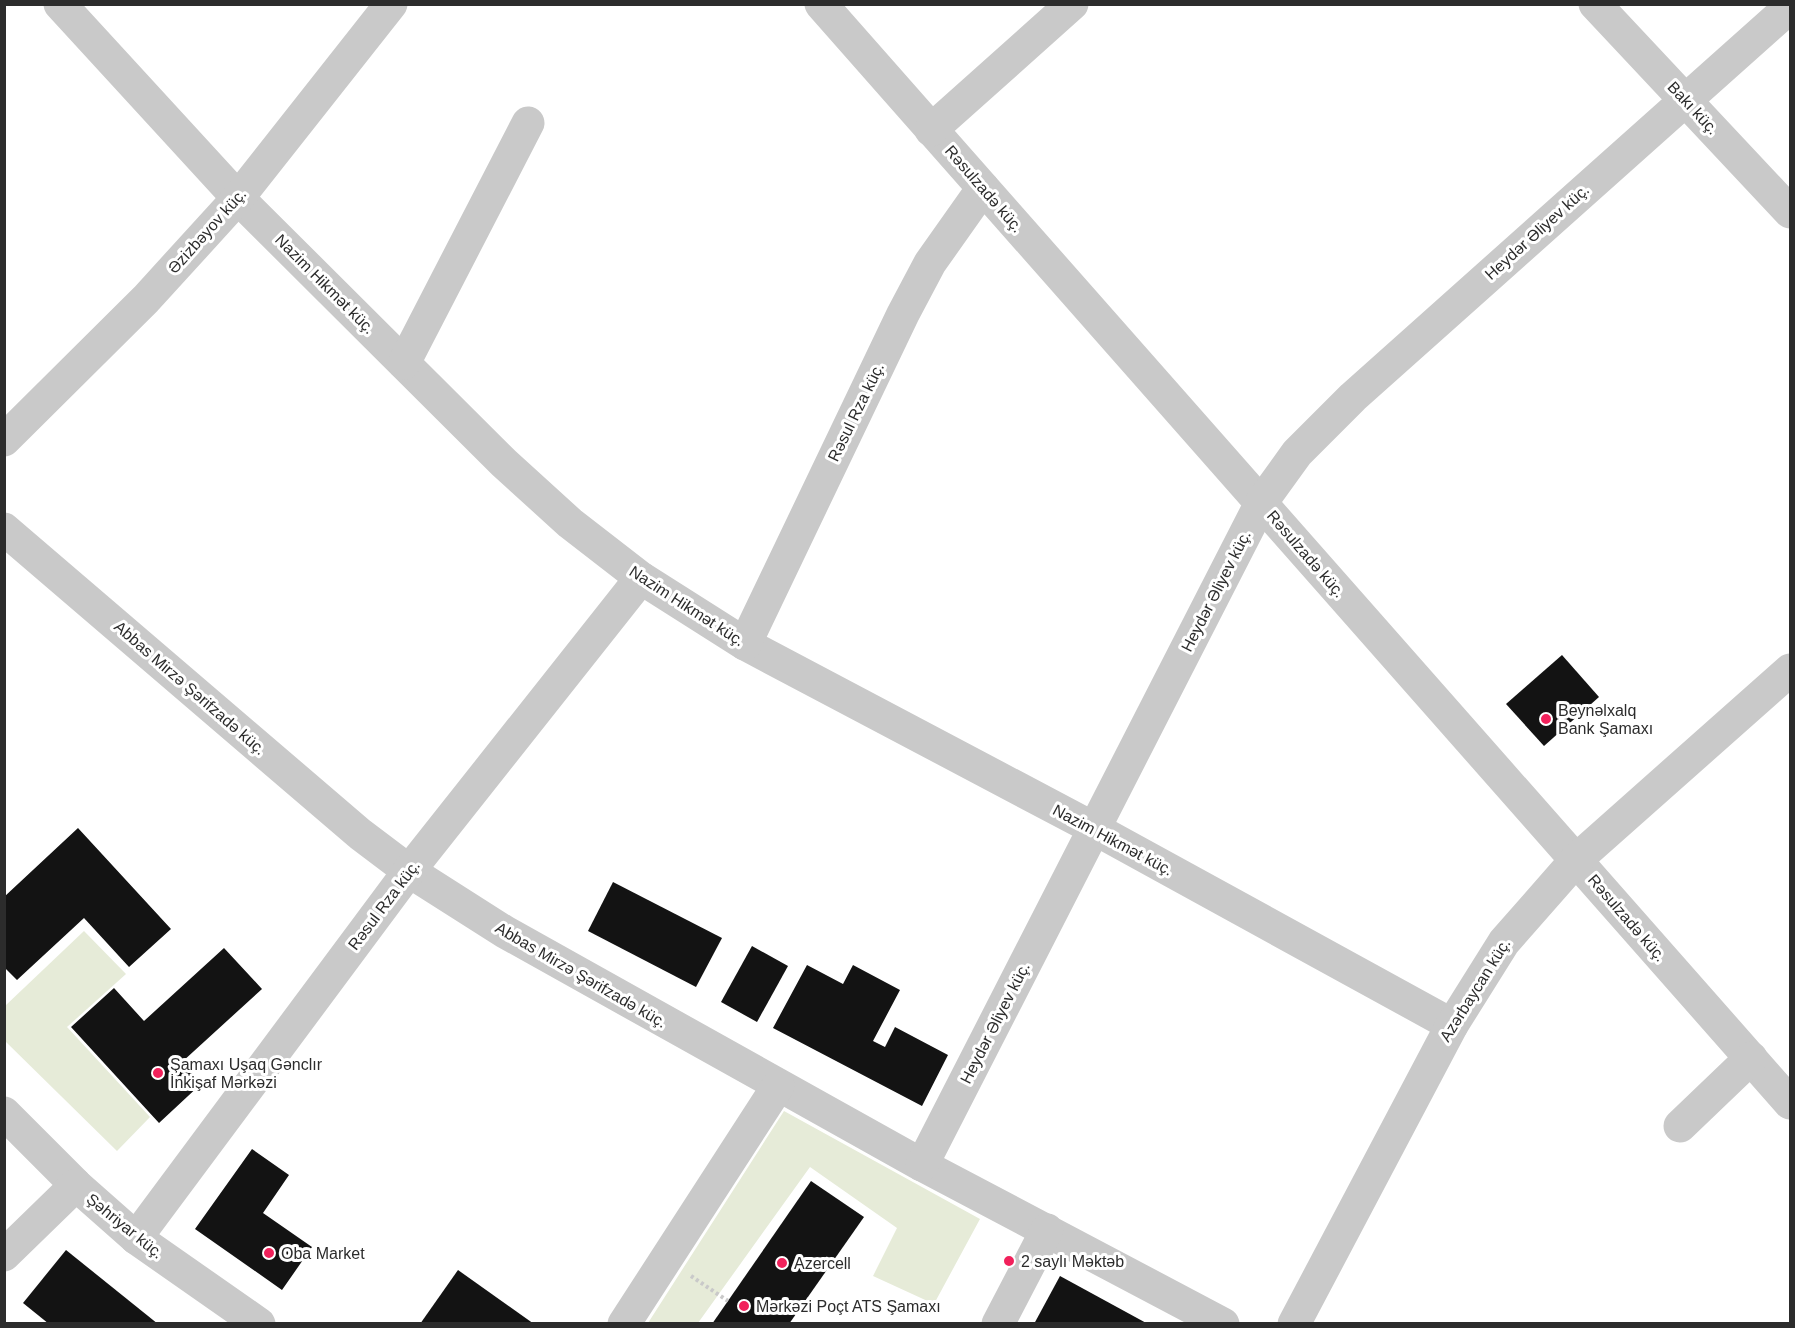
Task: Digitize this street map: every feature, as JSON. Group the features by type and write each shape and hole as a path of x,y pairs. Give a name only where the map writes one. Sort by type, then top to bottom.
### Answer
{"street":[{"name":"Nazim Hikmət küç.","path":"60,4 238,198 404,363 570,523 641,578 745,644 1095,830 1452,1025"},
{"name":"Əzizbəyov küç.","path":"4,440 146,299 238,198 391,4"},
{"name":"Rəsulzadə küç.","path":"821,4 1791,1103"},
{"path":"931,130 1072,4"},
{"name":"Bakı küç.","path":"1595,4 1791,212"},
{"name":"Heydər Əliyev küç.","path":"922,1165 1261,503 1297,453 1323,425 1685,99 1791,7"},
{"path":"404,363 528,123"},
{"name":"Rəsul Rza küç.","path":"745,644 903,314 936,254 983,188"},
{"name":"Abbas Mirzə Şərifzadə küç.","path":"4,529 360,834 409,871 505,932 778,1086 922,1165 1224,1323"},
{"name":"Rəsul Rza küç.","path":"136,1238 409,871 641,578"},
{"name":"Azərbaycan küç.","path":"1294,1323 1452,1025 1503,942 1540,897 1576,860 1791,670"},
{"path":"1680,1126 1751,1058"},
{"path":"624,1323 778,1086"},
{"name":"Şəhriyar küç.","path":"4,1113 76,1185 136,1238 260,1323"},
{"path":"4,1255 76,1185"},
{"path":"998,1323 1047,1230"}],"path":[{"path":"665,1259 728,1301"}],"green space":[{"path":"84,931 126,974 67,1027 150,1117 117,1151 5,1041 5,1006"},
{"path":"784,1111 980,1219 934,1304 873,1276 897,1228 810,1167 698,1323 648,1323"}],"building":[{"path":"1562,655 1599,697 1544,746 1506,704"},
{"path":"78,828 171,929 129,967 84,918 17,980 4,967 4,897"},
{"path":"613,882 722,938 696,987 588,931"},
{"path":"752,946 788,966 757,1022 721,1002"},
{"path":"224,948 262,989 182,1062 202,1083 159,1123 71,1027 114,988 144,1021"},
{"path":"807,965 843,984 853,965 900,990 873,1041 885,1047 895,1027 948,1055 922,1106 773,1028"},
{"path":"252,1149 289,1175 263,1213 312,1247 282,1290 195,1229"},
{"path":"811,1181 864,1217 789,1324 712,1324"},
{"path":"66,1250 158,1324 49,1324 23,1303"},
{"path":"458,1270 534,1324 420,1324"},
{"path":"1060,1276 1148,1324 1034,1324"}],"place":[{"name":"Beynəlxalq Bank Şamaxı","path":"1546,719"},
{"name":"Şamaxı Uşaq Gənclır İnkişaf Mərkəzi","path":"158,1073"},
{"name":"Oba Market","path":"269,1253"},
{"name":"2 saylı Məktəb","path":"1009,1261"},
{"name":"Azercell","path":"782,1263"},
{"name":"Mərkəzi Poçt ATS Şamaxı","path":"744,1306"}]}
